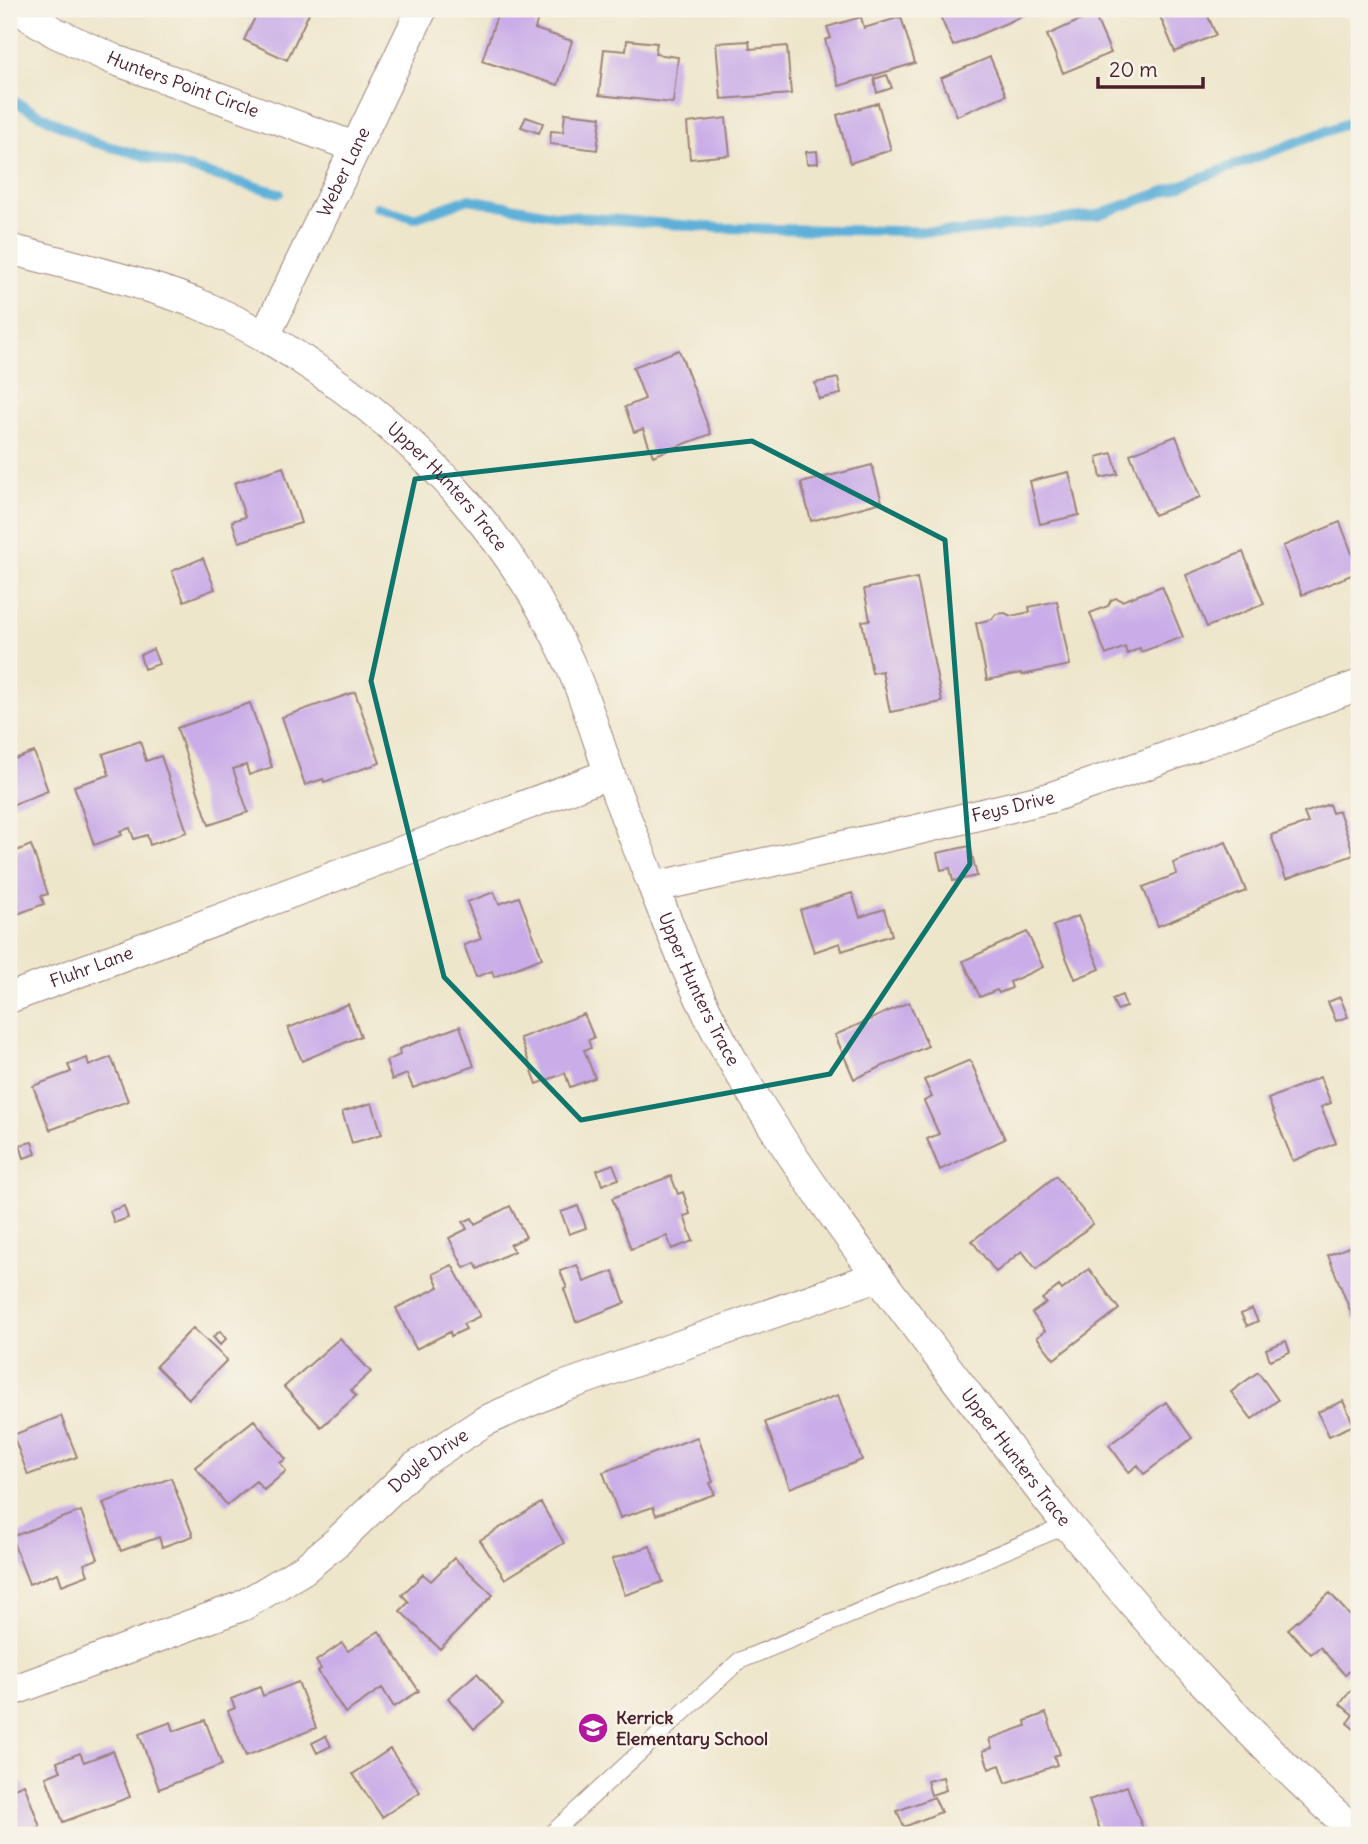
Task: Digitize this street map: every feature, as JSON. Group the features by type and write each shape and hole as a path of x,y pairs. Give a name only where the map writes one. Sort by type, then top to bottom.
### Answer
{"street":[{"name":"Hunters Point Circle","path":"18,9 56,33 115,60 355,147"},
{"name":"Weber Lane","path":"265,336 422,9"},
{"name":"Upper Hunters Trace","path":"9,249 149,287 201,305 265,336 365,404 406,438 445,476 482,520 536,601 565,654 587,706 609,774 694,987 734,1063 783,1140 878,1276 1068,1525 1226,1706 1272,1755 1359,1835"},
{"name":"Feys Drive","path":"654,887 1049,798 1359,685"},
{"name":"Fluhr Lane","path":"9,998 609,774"},
{"name":"Doyle Drive","path":"9,1692 242,1606 304,1569 338,1541 415,1467 485,1421 562,1387 878,1276"}],"lane":[{"path":"550,1835 739,1661 1068,1525"}],"highlighted area":[{"path":"752,441 945,540 970,864 830,1074 581,1120 444,977 371,681 415,479"}],"building":[{"path":"259,9 311,9 287,60 244,40"},
{"path":"505,9 537,15 535,29 572,41 558,85 482,61 497,15 502,17"},
{"path":"937,9 1023,9 1025,15 953,46"},
{"path":"1157,9 1205,9 1216,35 1175,52"},
{"path":"1094,14 1111,53 1063,73 1047,35"},
{"path":"861,17 864,28 901,17 915,63 839,86 825,40 831,38 827,27"},
{"path":"627,40 657,43 655,54 678,57 673,103 599,95 604,49 626,51"},
{"path":"749,41 750,49 787,46 791,94 721,99 716,43"},
{"path":"990,57 1006,95 957,116 941,78"},
{"path":"887,75 892,88 877,93 874,79"},
{"path":"878,103 891,150 850,163 837,115"},
{"path":"565,113 601,117 597,150 550,144 551,131 563,132"},
{"path":"526,117 543,123 539,133 521,127"},
{"path":"726,118 730,155 690,159 687,123"},
{"path":"817,151 818,163 807,164 806,152"},
{"path":"679,350 711,434 653,456 643,429 634,432 625,407 645,399 633,367"},
{"path":"838,378 841,394 819,399 815,383"},
{"path":"1176,436 1200,497 1154,515 1130,454"},
{"path":"1112,453 1118,474 1101,478 1097,457"},
{"path":"872,465 882,502 811,521 801,483"},
{"path":"283,467 301,523 239,542 232,521 245,517 234,483"},
{"path":"1069,472 1079,515 1040,524 1030,481"},
{"path":"1340,522 1359,572 1302,595 1283,546"},
{"path":"1243,552 1264,604 1207,627 1186,575"},
{"path":"203,558 215,589 184,601 172,571"},
{"path":"917,578 942,702 890,712 882,671 872,673 862,621 870,620 864,589"},
{"path":"1162,586 1183,637 1141,652 1140,648 1127,654 1125,647 1106,655 1090,613 1108,606 1111,600 1116,598 1122,601"},
{"path":"1057,601 1070,665 987,680 976,623 992,619 996,614 1005,613 1011,616 1030,612 1029,607"},
{"path":"153,649 159,664 144,669 140,655"},
{"path":"355,692 380,763 324,782 323,779 305,785 282,717"},
{"path":"250,703 272,767 249,775 246,765 233,769 248,812 209,825 177,728"},
{"path":"140,741 146,761 161,756 187,832 150,845 147,835 134,839 130,828 120,831 122,835 94,845 74,786 109,775 103,754"},
{"path":"34,752 48,791 9,806 9,761"},
{"path":"1329,804 1332,813 1339,811 1354,855 1286,879 1271,835 1308,823 1304,813"},
{"path":"1226,842 1246,891 1158,926 1143,887 1177,874 1173,863"},
{"path":"31,845 48,894 41,896 44,904 15,915 11,905 9,906 9,854"},
{"path":"970,846 977,876 953,881 950,868 941,870 937,853"},
{"path":"494,892 499,904 519,897 542,958 494,977 492,971 476,977 464,945 481,939 467,902"},
{"path":"852,893 860,917 884,909 892,935 842,951 840,943 814,952 800,910"},
{"path":"1078,916 1100,969 1075,979 1053,926"},
{"path":"1027,932 1043,967 1010,982 1012,988 999,993 997,990 980,997 963,961"},
{"path":"1122,995 1126,1007 1117,1010 1112,999"},
{"path":"1340,997 1348,1017 1336,1021 1328,1002"},
{"path":"909,1002 928,1046 854,1079 835,1035"},
{"path":"348,1004 361,1036 302,1061 288,1028"},
{"path":"584,1014 594,1038 588,1040 591,1048 584,1050 595,1078 570,1087 565,1073 537,1084 520,1038"},
{"path":"460,1026 474,1066 413,1088 407,1074 392,1080 386,1061 400,1055 399,1049"},
{"path":"111,1057 128,1101 50,1130 33,1086 71,1072 68,1065 87,1058 89,1066"},
{"path":"970,1060 1005,1139 940,1170 927,1139 939,1134 924,1101 932,1097 924,1080"},
{"path":"1320,1077 1331,1103 1321,1107 1336,1143 1293,1161 1268,1099"},
{"path":"372,1103 382,1134 352,1143 342,1112"},
{"path":"32,1142 36,1154 24,1158 20,1145"},
{"path":"613,1164 619,1179 602,1185 597,1170"},
{"path":"671,1176 678,1194 683,1192 690,1214 684,1216 693,1241 672,1249 667,1236 631,1249 612,1198"},
{"path":"1056,1176 1093,1224 1036,1269 1022,1251 996,1272 972,1241"},
{"path":"124,1206 128,1218 114,1223 110,1211"},
{"path":"510,1206 526,1237 510,1245 514,1251 478,1269 475,1263 464,1268 449,1238 467,1229 463,1222 472,1218 475,1224"},
{"path":"578,1206 586,1228 569,1234 561,1212"},
{"path":"1359,1243 1359,1318 1354,1320 1328,1255"},
{"path":"452,1265 480,1316 463,1324 466,1329 451,1336 450,1332 416,1349 396,1308 439,1287 433,1274"},
{"path":"577,1265 584,1282 613,1271 625,1303 576,1322 560,1271"},
{"path":"1089,1269 1119,1309 1054,1359 1037,1337 1045,1331 1032,1313 1046,1303 1042,1299 1059,1286 1062,1290"},
{"path":"1252,1309 1258,1321 1247,1326 1241,1314"},
{"path":"193,1328 227,1360 189,1399 156,1366"},
{"path":"220,1331 226,1339 220,1345 213,1337"},
{"path":"340,1338 371,1372 351,1390 356,1396 321,1427 284,1387"},
{"path":"1286,1341 1290,1352 1270,1360 1266,1349"},
{"path":"1258,1372 1278,1400 1252,1419 1231,1392"},
{"path":"838,1395 862,1460 790,1488 765,1422"},
{"path":"1343,1401 1354,1425 1329,1436 1318,1412"},
{"path":"1166,1402 1192,1438 1144,1474 1138,1465 1129,1472 1109,1445"},
{"path":"61,1416 77,1457 28,1475 13,1435"},
{"path":"254,1420 286,1459 280,1463 286,1471 264,1490 256,1481 227,1505 195,1467"},
{"path":"697,1437 715,1494 656,1515 653,1507 620,1518 603,1472"},
{"path":"171,1478 193,1536 162,1547 159,1537 121,1551 103,1503"},
{"path":"541,1503 564,1543 505,1579 480,1540"},
{"path":"81,1511 98,1559 84,1564 88,1575 62,1585 58,1573 29,1584 11,1537"},
{"path":"650,1546 663,1582 625,1595 612,1559"},
{"path":"454,1558 493,1595 440,1649 400,1611 409,1602 402,1595 423,1574 431,1581"},
{"path":"1330,1593 1359,1626 1359,1663 1345,1675 1320,1647 1311,1654 1288,1629"},
{"path":"379,1631 419,1691 394,1707 382,1688 345,1713 318,1671 321,1669 316,1661 342,1643 348,1651"},
{"path":"477,1673 503,1704 474,1729 448,1698"},
{"path":"1359,1680 1359,1733 1347,1723 1353,1715 1340,1704"},
{"path":"298,1682 316,1728 246,1756 228,1711 235,1708 231,1699 260,1687 263,1696"},
{"path":"1046,1713 1060,1754 1054,1756 1057,1765 1006,1783 1000,1765 989,1769 983,1751 992,1748 989,1739 1026,1726 1025,1721"},
{"path":"205,1720 222,1765 159,1789 139,1734 171,1722 174,1731"},
{"path":"326,1736 331,1746 317,1753 312,1743"},
{"path":"390,1749 420,1792 382,1817 353,1774"},
{"path":"113,1751 130,1797 63,1822 46,1777 61,1771 57,1762 80,1753 84,1762"},
{"path":"943,1777 946,1790 931,1795 927,1781"},
{"path":"24,1784 40,1827 9,1835 9,1790"},
{"path":"1127,1786 1145,1835 1102,1835 1089,1800"},
{"path":"934,1797 941,1812 904,1827 897,1811"}],"waterway":[{"path":"9,99 93,142 279,193"},
{"path":"377,207 414,218 469,199 554,215 720,228 960,232 1097,215 1359,119"}],"place":[{"name":"Kerrick Elementary School","path":"593,1728"}]}
